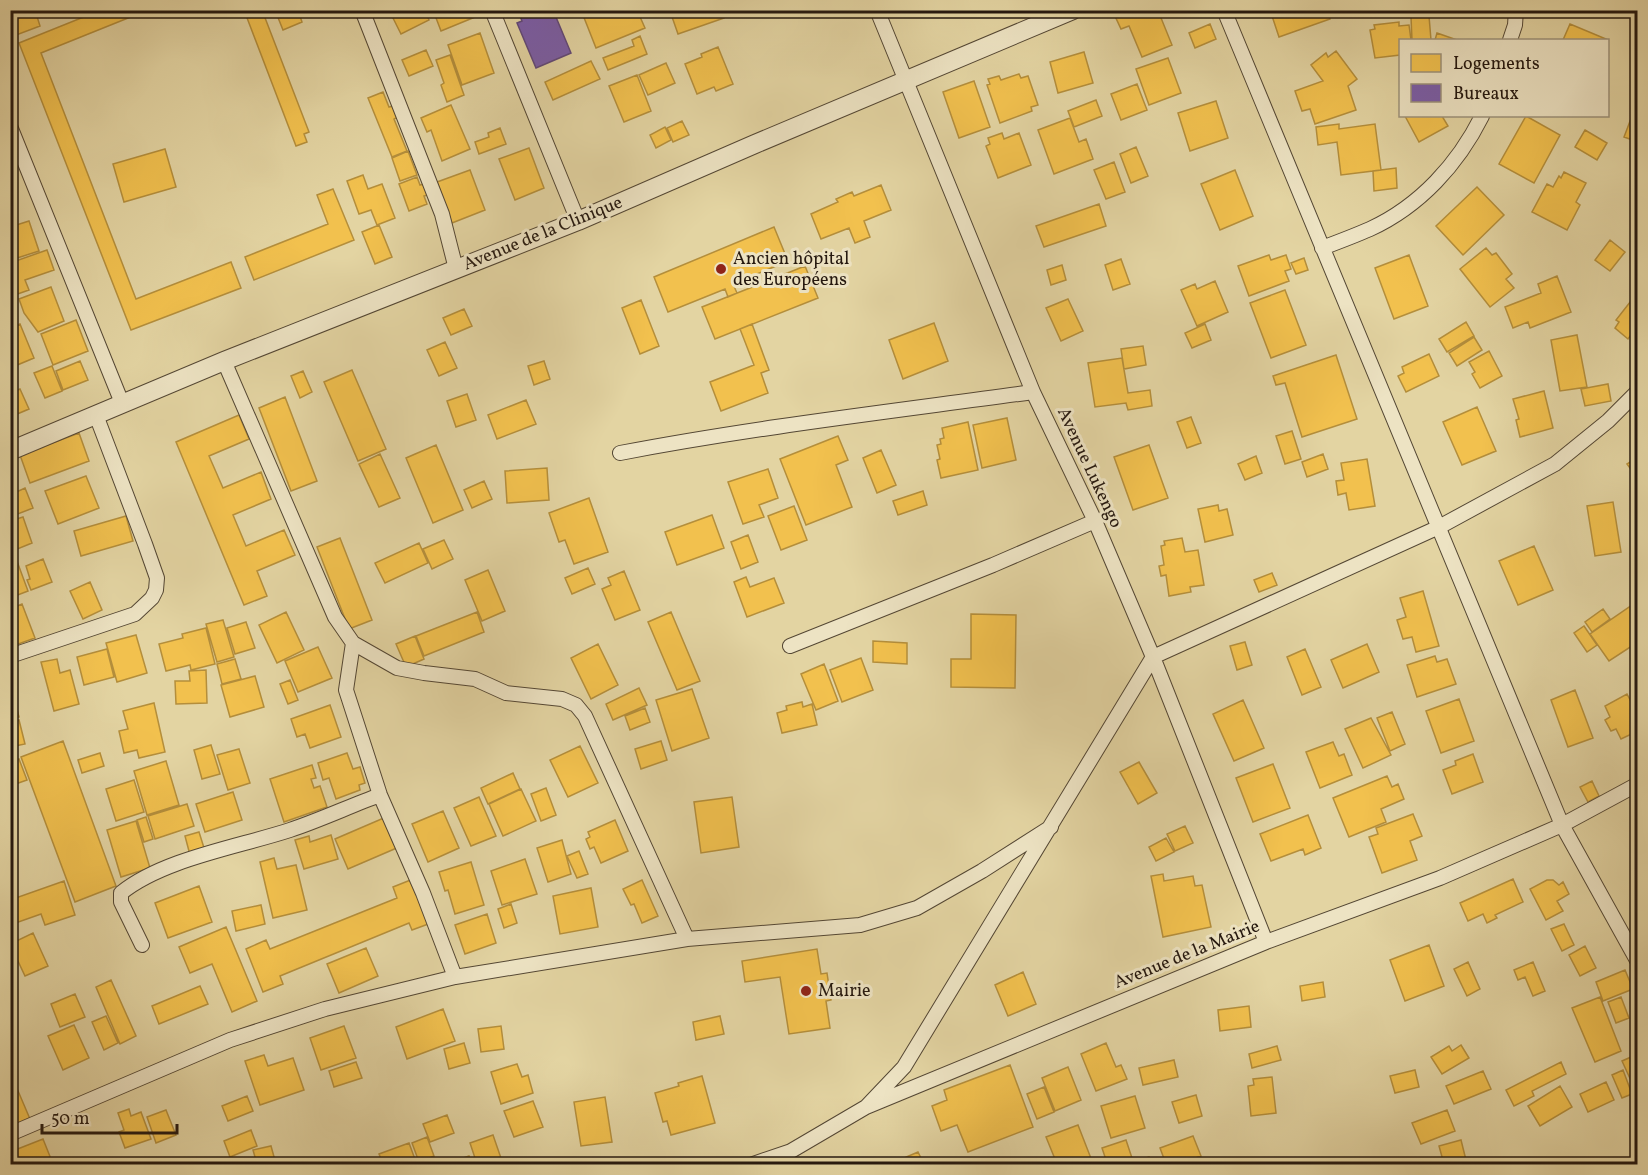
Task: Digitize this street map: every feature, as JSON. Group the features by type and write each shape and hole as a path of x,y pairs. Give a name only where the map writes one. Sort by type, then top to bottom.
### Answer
{"street":[{"path":"362,10 442,214 456,269"},
{"name":"Avenue Lukengo","path":"877,10 1033,392 1095,521 1153,657 1266,942"},
{"name":"Avenue de la Clinique","path":"10,451 224,361 578,221 1073,10"},
{"path":"1224,10 1562,825 1638,962"},
{"path":"1510,39 1515,25 1516,10"},
{"path":"496,12 578,221"},
{"path":"1322,248 1371,229 1412,204 1442,177 1473,135 1482,117"},
{"path":"10,126 122,403"},
{"path":"224,361 335,617 353,643 397,668 475,679 506,693 562,699 576,705 585,716 687,939"},
{"path":"866,1107 904,1067 1153,657 1439,527 1555,464 1608,421 1638,391"},
{"path":"620,453 794,424 1033,392"},
{"path":"10,656 135,614 152,598 156,590 157,578 96,415"},
{"path":"790,645 993,566 1095,521"},
{"path":"353,643 346,690 380,795 423,892 454,977"},
{"name":"Avenue de la Mairie","path":"753,1164 790,1150 866,1107 1266,942 1440,878 1562,825 1638,784"},
{"path":"142,945 121,903 121,893 135,882 180,863 291,830 380,795"},
{"path":"10,1134 230,1040 325,1010 454,977 687,939 860,925 916,908 982,871 1051,827"}],"building: Logements":[{"path":"10,10 35,10 40,26 11,37"},
{"path":"101,10 148,10 41,53 136,299 231,262 241,288 131,330 19,43"},
{"path":"244,10 262,10 309,132 304,134 307,142 296,146"},
{"path":"275,10 298,10 302,22 283,30"},
{"path":"389,10 424,10 429,20 401,34"},
{"path":"433,10 472,10 475,17 441,31"},
{"path":"581,10 637,10 645,28 596,48"},
{"path":"675,10 721,10 724,18 678,34 671,14 676,12"},
{"path":"1128,10 1166,10 1159,13 1172,45 1142,57 1129,26 1121,29 1115,16"},
{"path":"1270,10 1328,10 1330,19 1279,37"},
{"path":"1429,16 1431,39 1412,39 1411,17"},
{"path":"1399,22 1399,26 1409,25 1411,39 1399,39 1399,55 1375,58 1370,30 1375,29 1374,25"},
{"path":"1210,24 1216,39 1195,48 1189,33"},
{"path":"1570,24 1606,39 1563,39"},
{"path":"480,33 494,73 462,85 448,45"},
{"path":"1437,33 1454,39 1435,39"},
{"path":"640,36 647,54 608,70 603,58 634,46 632,40"},
{"path":"718,47 733,84 716,91 714,87 697,94 685,64"},
{"path":"426,50 433,66 409,76 402,60"},
{"path":"1336,51 1357,79 1348,86 1356,110 1315,124 1310,109 1302,111 1295,91 1323,81 1311,65 1326,53 1328,57"},
{"path":"1084,52 1093,83 1058,93 1050,62"},
{"path":"450,55 464,95 447,102 441,85 444,83 436,60"},
{"path":"1168,58 1181,93 1149,105 1136,69"},
{"path":"591,61 600,79 553,100 545,82"},
{"path":"666,63 675,83 648,95 639,75"},
{"path":"1019,74 1021,78 1028,76 1038,105 1031,107 1032,111 1000,123 987,85 990,84 988,79 999,76 1001,80"},
{"path":"637,75 651,111 624,122 609,86"},
{"path":"974,81 990,127 959,138 943,92"},
{"path":"1137,84 1147,110 1121,120 1111,94"},
{"path":"383,92 389,107 393,106 398,117 394,119 407,151 392,157 368,98"},
{"path":"1096,100 1102,116 1074,127 1068,111"},
{"path":"1216,101 1228,138 1190,151 1178,113"},
{"path":"451,105 470,149 442,161 431,130 427,132 421,118"},
{"path":"1632,116 1638,118 1638,142 1624,137"},
{"path":"1406,117 1443,117 1448,126 1419,142"},
{"path":"1525,117 1560,135 1534,183 1499,164"},
{"path":"1070,118 1079,142 1086,139 1093,159 1054,174 1038,130"},
{"path":"682,121 689,135 673,142 667,128"},
{"path":"1339,124 1339,129 1375,124 1381,170 1341,175 1337,142 1318,145 1316,127"},
{"path":"665,127 671,140 656,148 650,135"},
{"path":"500,128 506,144 479,154 475,142 489,137 488,133"},
{"path":"1585,130 1607,143 1597,160 1575,147"},
{"path":"1002,133 1004,139 1019,133 1031,165 998,178 986,146 990,144 988,138"},
{"path":"1136,147 1148,176 1131,183 1120,154"},
{"path":"529,148 544,188 515,200 499,159"},
{"path":"165,149 176,187 124,202 113,164"},
{"path":"408,151 417,175 400,181 392,158"},
{"path":"1114,162 1125,192 1106,199 1094,170"},
{"path":"1396,168 1397,188 1374,191 1373,171"},
{"path":"470,170 485,210 452,223 437,182"},
{"path":"1235,170 1253,216 1220,230 1201,184"},
{"path":"1564,172 1586,183 1576,202 1580,205 1567,230 1532,212 1547,184 1553,187"},
{"path":"363,175 368,189 382,184 395,218 377,225 371,210 359,214 347,181"},
{"path":"417,177 420,185 424,184 428,195 424,196 427,204 409,211 399,184"},
{"path":"881,185 891,210 864,221 870,237 855,243 849,228 821,239 811,214 838,202 836,199 852,192 854,196"},
{"path":"1477,187 1504,215 1463,255 1436,226"},
{"path":"333,189 354,240 254,280 245,257 328,224 317,195"},
{"path":"1099,204 1106,226 1044,247 1036,226"},
{"path":"29,221 39,251 14,259 10,249 10,227"},
{"path":"379,225 392,257 375,264 362,232"},
{"name":"Ancien hôpital des Européens","path":"774,227 788,261 733,284 737,293 728,297 725,289 668,312 654,277"},
{"path":"1610,240 1625,252 1610,271 1595,260"},
{"path":"1486,248 1492,255 1496,253 1512,274 1506,279 1514,288 1490,307 1460,269"},
{"path":"47,250 54,270 25,280 29,290 12,296 10,263"},
{"path":"1269,255 1271,260 1286,255 1291,269 1285,271 1289,281 1249,296 1238,266"},
{"path":"1409,255 1428,306 1394,319 1375,268"},
{"path":"1304,258 1308,270 1296,274 1291,263"},
{"path":"1121,259 1130,284 1113,290 1105,265"},
{"path":"1062,265 1066,280 1051,285 1047,270"},
{"path":"805,266 818,298 715,339 702,307"},
{"path":"1557,276 1571,312 1530,328 1528,322 1513,328 1505,307 1541,293 1538,284"},
{"path":"1215,281 1228,312 1197,326 1181,290 1195,284 1197,289"},
{"path":"51,287 64,321 38,332 24,313 19,299"},
{"path":"1285,290 1306,345 1271,358 1250,303"},
{"path":"1638,292 1638,336 1633,332 1628,339 1615,328 1619,322 1616,320"},
{"path":"10,295 17,311 10,313"},
{"path":"1068,299 1083,331 1061,341 1046,308"},
{"path":"641,300 659,346 640,354 622,308"},
{"path":"464,309 472,326 451,335 443,318"},
{"path":"76,320 88,351 53,365 41,334"},
{"path":"1466,322 1474,336 1447,352 1439,339"},
{"path":"934,323 948,361 903,379 889,340"},
{"path":"20,324 34,358 10,368 10,328"},
{"path":"752,324 769,370 761,373 768,393 721,411 710,382 754,365 740,329"},
{"path":"1205,324 1211,340 1192,348 1185,333"},
{"path":"1577,335 1587,387 1560,391 1551,340"},
{"path":"1474,337 1482,350 1457,366 1449,353"},
{"path":"445,342 457,368 439,376 427,350"},
{"path":"1143,346 1146,365 1124,369 1121,349"},
{"path":"1489,351 1502,376 1480,388 1472,374 1475,372 1469,362"},
{"path":"1429,354 1439,376 1406,392 1398,376 1404,373 1402,367"},
{"path":"1336,355 1357,419 1302,437 1285,383 1276,385 1273,376"},
{"path":"1122,358 1128,393 1150,390 1152,406 1128,410 1126,403 1095,407 1088,363"},
{"path":"80,361 88,380 63,390 56,371"},
{"path":"544,361 550,379 534,385 528,366"},
{"path":"52,366 62,391 45,398 34,373"},
{"path":"352,370 386,449 358,461 324,382"},
{"path":"303,371 312,392 300,398 291,376"},
{"path":"1608,384 1611,401 1585,406 1581,389"},
{"path":"20,389 29,409 10,417 10,393"},
{"path":"1544,391 1553,428 1520,437 1516,420 1519,419 1513,399"},
{"path":"467,394 476,420 456,427 447,401"},
{"path":"285,397 317,481 291,491 259,408"},
{"path":"526,400 536,424 497,439 488,415"},
{"path":"1477,407 1496,451 1462,465 1443,422"},
{"path":"239,415 249,439 209,456 223,488 261,472 271,499 233,515 246,546 284,530 295,555 257,571 267,596 244,605 176,442"},
{"path":"1191,417 1201,443 1187,448 1177,422"},
{"path":"1007,418 1016,460 982,468 973,425"},
{"path":"968,422 978,470 941,478 937,460 940,459 937,445 941,444 940,439 944,438 942,428"},
{"path":"1292,431 1301,459 1285,464 1276,436"},
{"path":"79,433 89,461 30,483 20,455"},
{"path":"838,436 848,460 836,465 852,507 806,525 780,459"},
{"path":"436,445 463,510 433,523 406,458"},
{"path":"1149,445 1168,498 1133,510 1114,457"},
{"path":"881,450 896,485 877,493 863,458"},
{"path":"380,454 400,498 379,507 359,464"},
{"path":"1323,454 1328,469 1307,477 1302,462"},
{"path":"1256,456 1262,473 1245,480 1238,464"},
{"path":"1638,457 1638,479 1627,464"},
{"path":"1367,459 1375,506 1349,510 1346,493 1338,495 1336,481 1344,480 1341,463"},
{"path":"547,468 549,500 507,503 505,471"},
{"path":"768,469 778,498 759,505 764,517 743,524 728,482"},
{"path":"86,476 99,508 58,524 45,491"},
{"path":"484,481 492,499 472,508 464,490"},
{"path":"25,488 33,508 10,517 10,495"},
{"path":"923,491 927,505 898,515 893,501"},
{"path":"589,498 608,552 574,564 565,540 559,542 549,513"},
{"path":"1613,502 1621,552 1595,556 1587,506"},
{"path":"1218,505 1219,511 1227,509 1233,535 1205,542 1198,509"},
{"path":"794,506 807,540 781,550 768,516"},
{"path":"712,515 724,548 677,565 665,532"},
{"path":"126,516 133,541 81,556 74,531"},
{"path":"23,517 32,543 10,552 10,521"},
{"path":"748,535 758,562 741,569 731,542"},
{"path":"340,538 372,620 349,629 317,547"},
{"path":"1182,538 1185,552 1198,550 1204,585 1190,587 1191,592 1169,596 1166,575 1161,576 1159,566 1164,565 1161,546 1165,545 1164,541"},
{"path":"444,540 453,559 432,569 423,549"},
{"path":"419,543 428,563 385,583 375,563"},
{"path":"1534,546 1553,590 1518,605 1499,561"},
{"path":"14,553 28,591 10,598 10,554"},
{"path":"43,559 52,582 31,590 27,580 30,579 26,566"},
{"path":"588,568 595,584 572,594 565,578"},
{"path":"488,570 505,611 482,621 465,580"},
{"path":"624,571 640,610 615,620 602,589 611,585 608,578"},
{"path":"1272,573 1277,585 1259,592 1254,580"},
{"path":"746,577 750,587 774,578 784,603 747,617 734,582"},
{"path":"90,582 102,610 83,619 70,591"},
{"path":"1423,591 1439,646 1416,652 1412,637 1403,639 1397,620 1406,617 1400,598"},
{"path":"1638,601 1638,642 1609,661 1590,634"},
{"path":"22,604 35,638 10,647 10,636 15,634 10,623 10,609"},
{"path":"1603,609 1610,619 1592,632 1585,622"},
{"path":"286,612 304,650 277,663 259,625"},
{"path":"477,612 484,632 424,656 416,636"},
{"path":"671,612 700,681 677,690 648,622"},
{"path":"971,614 1016,615 1015,688 951,687 951,659 971,659"},
{"path":"223,620 234,657 217,662 206,624"},
{"path":"246,622 255,648 235,654 227,628"},
{"path":"1584,626 1597,645 1587,652 1574,633"},
{"path":"206,628 215,664 191,670 190,665 166,671 159,644 183,638 182,634"},
{"path":"136,635 147,673 117,682 106,643"},
{"path":"415,636 424,659 406,667 396,644"},
{"path":"873,641 907,643 907,664 873,662"},
{"path":"1245,642 1252,665 1237,670 1230,646"},
{"path":"598,644 618,685 591,699 571,658"},
{"path":"1367,644 1379,672 1343,688 1331,660"},
{"path":"318,647 332,678 298,692 285,661"},
{"path":"107,649 114,677 84,685 77,657"},
{"path":"1305,649 1321,687 1302,695 1287,657"},
{"path":"1435,656 1437,662 1447,659 1456,684 1417,697 1407,665"},
{"path":"861,658 873,690 842,702 830,670"},
{"path":"57,659 60,673 70,670 79,704 54,711 41,662"},
{"path":"235,659 241,679 222,684 217,664"},
{"path":"824,664 838,701 816,710 801,674"},
{"path":"206,670 207,703 176,704 175,681 190,681 189,671"},
{"path":"255,676 264,707 230,717 221,685"},
{"path":"290,680 298,700 288,704 280,684"},
{"path":"639,688 647,705 613,720 606,704"},
{"path":"692,689 709,738 672,751 656,700"},
{"path":"1575,690 1593,738 1568,747 1551,700"},
{"path":"10,691 12,691 19,717 10,719"},
{"path":"1627,694 1638,715 1638,731 1621,739 1616,729 1611,731 1605,720 1610,717 1605,706"},
{"path":"1459,699 1474,741 1441,753 1426,711"},
{"path":"1243,700 1264,748 1234,761 1213,714"},
{"path":"802,702 803,707 812,704 817,725 782,733 777,713 787,710 786,706"},
{"path":"154,703 165,752 139,758 137,750 124,753 119,731 128,729 123,711"},
{"path":"330,705 341,737 310,748 305,734 297,737 291,719"},
{"path":"645,708 650,722 630,730 625,716"},
{"path":"1392,712 1405,744 1390,751 1377,718"},
{"path":"1371,718 1391,755 1363,768 1345,729"},
{"path":"19,720 25,744 10,747 10,722"},
{"path":"63,741 116,886 75,902 21,757"},
{"path":"661,741 667,760 641,769 635,749"},
{"path":"1333,742 1339,756 1344,754 1352,775 1320,788 1306,752"},
{"path":"211,745 220,774 202,779 194,750"},
{"path":"580,746 598,783 568,797 550,760"},
{"path":"239,749 250,783 228,790 217,755"},
{"path":"100,753 104,766 82,773 78,760"},
{"path":"347,753 353,769 360,767 365,783 359,785 360,790 336,799 329,778 323,780 318,763"},
{"path":"1473,754 1483,782 1452,794 1443,770 1456,765 1455,761"},
{"path":"19,759 27,780 10,786 10,762"},
{"path":"166,761 179,805 147,815 134,771"},
{"path":"1139,762 1157,793 1138,804 1120,772"},
{"path":"1273,764 1290,808 1253,822 1236,778"},
{"path":"312,765 316,778 311,779 314,788 320,786 327,807 284,822 270,779"},
{"path":"513,773 520,789 488,804 481,788"},
{"path":"1387,776 1392,787 1398,784 1404,799 1381,809 1386,822 1349,837 1333,798"},
{"path":"134,780 144,812 116,821 106,789"},
{"path":"1592,781 1599,796 1588,802 1580,787"},
{"path":"546,788 556,815 541,821 531,794"},
{"path":"521,789 536,821 503,836 489,804"},
{"path":"233,792 242,820 205,832 196,804"},
{"path":"479,797 496,836 471,846 454,808"},
{"path":"732,797 739,847 701,853 694,802"},
{"path":"187,804 194,826 155,839 148,816"},
{"path":"443,811 459,848 428,862 412,824"},
{"path":"1413,814 1422,836 1410,841 1417,860 1382,873 1369,837 1378,834 1376,828"},
{"path":"1308,815 1321,848 1305,855 1303,849 1271,861 1260,834"},
{"path":"146,817 153,839 144,842 137,820"},
{"path":"386,817 399,847 348,869 335,839"},
{"path":"615,820 628,851 601,863 594,847 590,849 586,839 590,837 588,832"},
{"path":"136,821 150,868 121,877 107,830"},
{"path":"1185,826 1193,843 1175,851 1167,834"},
{"path":"199,832 205,851 190,855 185,836"},
{"path":"331,835 338,859 304,869 295,840 309,836 310,842"},
{"path":"1166,838 1174,852 1156,861 1149,847"},
{"path":"562,840 571,874 548,882 537,848"},
{"path":"1638,850 1638,864 1631,855"},
{"path":"579,851 588,874 577,878 567,856"},
{"path":"274,858 277,869 296,865 307,910 273,918 260,862"},
{"path":"525,859 537,894 502,905 491,871"},
{"path":"471,862 484,905 455,914 448,890 445,891 439,872"},
{"path":"1163,874 1164,881 1193,876 1195,886 1202,885 1211,927 1163,937 1151,876"},
{"path":"413,879 431,923 412,930 409,923 280,976 283,984 263,992 246,949 266,940 270,949 397,898 393,887"},
{"path":"1513,879 1523,902 1495,915 1497,918 1487,923 1483,914 1468,921 1460,903"},
{"path":"642,880 658,916 642,923 634,904 631,905 623,889"},
{"path":"1547,880 1553,880 1559,885 1563,882 1569,894 1557,901 1563,911 1546,920 1530,889"},
{"path":"64,881 75,915 45,925 41,914 10,925 10,900"},
{"path":"199,886 212,922 168,938 155,903"},
{"path":"591,888 598,927 560,934 553,896"},
{"path":"511,904 517,923 504,928 498,909"},
{"path":"261,905 265,924 236,931 232,911"},
{"path":"487,914 496,943 465,954 455,925"},
{"path":"1564,924 1574,945 1562,951 1551,929"},
{"path":"226,927 257,1001 232,1012 212,964 190,973 179,947"},
{"path":"33,933 48,966 25,976 10,944"},
{"path":"1429,945 1444,986 1405,1001 1390,960"},
{"path":"1585,946 1596,968 1580,976 1569,955"},
{"path":"366,948 378,976 339,993 327,964"},
{"name":"Mairie","path":"817,949 821,974 827,973 831,1000 826,1001 830,1028 789,1034 780,977 745,982 742,961"},
{"path":"1468,962 1480,989 1467,996 1454,969"},
{"path":"1533,962 1545,991 1533,996 1525,977 1518,980 1514,970"},
{"path":"1625,970 1633,989 1603,1001 1596,982"},
{"path":"1023,972 1036,1004 1008,1016 995,985"},
{"path":"111,980 136,1036 120,1044 96,987"},
{"path":"1323,982 1325,997 1302,1001 1300,986"},
{"path":"200,986 208,1004 159,1024 152,1006"},
{"path":"75,994 85,1017 60,1027 51,1004"},
{"path":"1600,997 1621,1051 1595,1062 1572,1008"},
{"path":"1621,997 1629,1018 1616,1023 1608,1002"},
{"path":"1249,1006 1251,1027 1220,1031 1218,1010"},
{"path":"443,1009 455,1041 407,1059 396,1027"},
{"path":"106,1016 118,1043 104,1050 92,1022"},
{"path":"720,1016 724,1034 696,1040 693,1022"},
{"path":"74,1025 89,1058 63,1070 48,1036"},
{"path":"344,1026 356,1058 321,1070 310,1038"},
{"path":"501,1026 504,1049 481,1052 478,1029"},
{"path":"464,1043 470,1063 449,1069 444,1049"},
{"path":"1106,1043 1116,1067 1121,1065 1127,1079 1096,1091 1081,1054"},
{"path":"1461,1045 1469,1058 1442,1074 1431,1057 1449,1046 1452,1051"},
{"path":"1277,1046 1281,1060 1252,1068 1249,1054"},
{"path":"1638,1054 1638,1096 1622,1061"},
{"path":"264,1055 268,1066 293,1058 304,1090 260,1105 245,1061"},
{"path":"1174,1060 1178,1077 1143,1085 1139,1068"},
{"path":"356,1062 362,1078 334,1087 329,1071"},
{"path":"1561,1062 1566,1074 1532,1091 1534,1096 1514,1106 1506,1090"},
{"path":"517,1064 522,1077 528,1075 533,1093 501,1104 491,1072"},
{"path":"1010,1065 1033,1127 968,1152 957,1125 941,1131 932,1106 947,1100 944,1090"},
{"path":"1068,1067 1081,1100 1055,1111 1042,1078"},
{"path":"1415,1070 1419,1087 1395,1093 1390,1076"},
{"path":"1623,1070 1632,1094 1622,1098 1612,1075"},
{"path":"1483,1071 1491,1089 1454,1104 1446,1086"},
{"path":"10,1072 30,1119 10,1127"},
{"path":"702,1076 715,1123 671,1135 667,1121 663,1122 655,1093"},
{"path":"1272,1077 1276,1113 1251,1116 1248,1086 1254,1085 1253,1079"},
{"path":"1606,1082 1614,1100 1588,1112 1580,1094"},
{"path":"1560,1086 1572,1107 1540,1126 1528,1106"},
{"path":"1044,1087 1054,1112 1037,1119 1027,1094"},
{"path":"1196,1095 1202,1116 1179,1123 1172,1102"},
{"path":"247,1096 253,1111 228,1121 222,1106"},
{"path":"1135,1096 1145,1128 1111,1138 1101,1106"},
{"path":"605,1097 612,1142 581,1146 574,1102"},
{"path":"533,1101 543,1127 514,1137 504,1111"},
{"path":"129,1109 131,1116 141,1112 151,1139 125,1148 119,1132 124,1130 118,1113"},
{"path":"166,1110 176,1135 156,1143 147,1117"},
{"path":"1447,1110 1455,1131 1421,1144 1412,1123"},
{"path":"447,1115 454,1133 430,1142 423,1124"},
{"path":"1078,1125 1092,1161 1083,1164 1057,1164 1046,1137"},
{"path":"251,1130 257,1146 230,1157 224,1141"},
{"path":"493,1135 503,1164 477,1164 470,1143"},
{"path":"1193,1136 1201,1156 1178,1164 1166,1164 1160,1148"},
{"path":"427,1137 434,1156 419,1162 412,1143"},
{"path":"43,1139 53,1164 14,1164 10,1152"},
{"path":"1126,1140 1133,1161 1113,1164 1111,1159 1106,1160 1102,1148"},
{"path":"1461,1140 1467,1164 1444,1164 1439,1146"},
{"path":"409,1143 416,1162 383,1164 379,1154"},
{"path":"271,1146 276,1164 257,1164 253,1150"},
{"path":"918,1152 924,1164 890,1164"},
{"path":"469,1156 472,1164 446,1164"},
{"path":"1149,1157 1152,1164 1128,1164"}],"building: Bureaux":[{"path":"533,10 539,10 540,14 553,10 571,53 536,68 517,23 522,21 520,16"}],"place":[{"name":"Ancien hôpital des Européens","path":"721,269"},
{"name":"Mairie","path":"806,991"}]}
